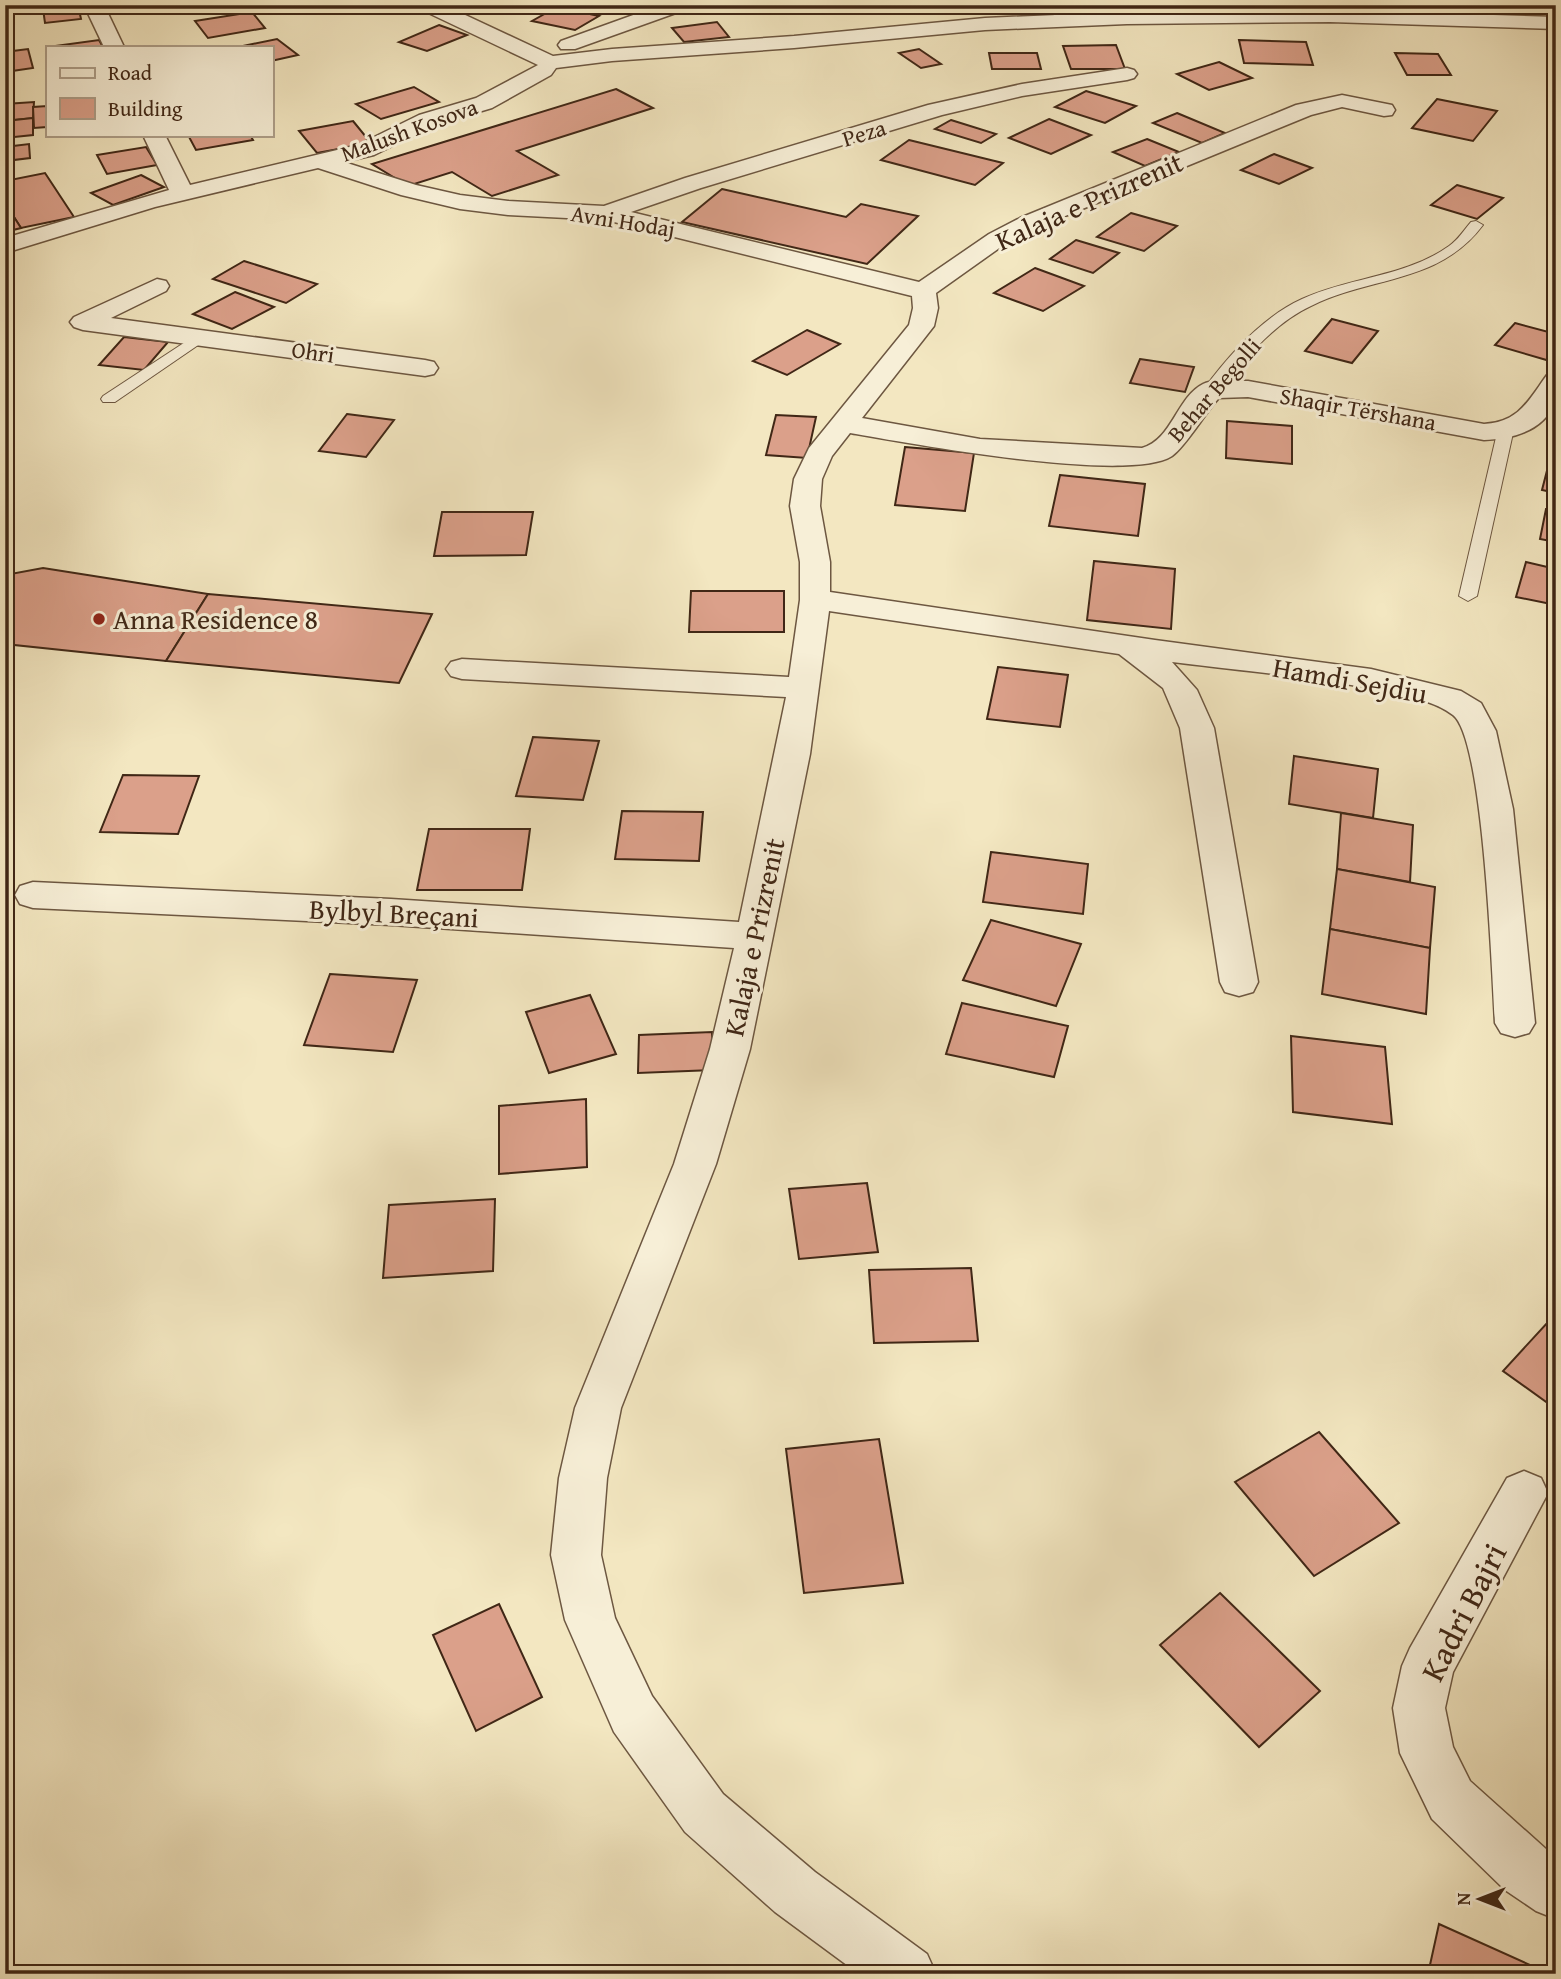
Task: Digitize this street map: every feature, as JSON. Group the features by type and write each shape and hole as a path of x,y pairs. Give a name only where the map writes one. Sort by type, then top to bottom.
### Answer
{"street":[{"path":"94,5 114,46"},
{"path":"427,5 544,59 944,27 1056,21 1330,16 1556,23"},
{"path":"544,59 680,5"},
{"name":"Malush Kosova","path":"5,246 182,193 366,150 427,120 484,103 544,71 544,59"},
{"name":"Peza","path":"606,213 693,183 936,110 1022,90 1127,75"},
{"name":"Kalaja e Prizrenit","path":"907,1974 795,1892 704,1813 633,1714 590,1620 576,1555 583,1478 598,1408 695,1164 730,1049 755,936 793,754 815,600 815,562 805,506 808,479 819,454 921,326 927,301 923,291 998,239 1028,223 1304,110 1342,101 1384,110"},
{"path":"155,136 182,193"},
{"name":"Avni Hodaj","path":"321,162 409,190 460,202 508,208 606,213 923,291"},
{"name":"Ohri","path":"157,286 83,322 202,335 425,368"},
{"path":"1505,433 1520,427 1556,381"},
{"name":"Shaqir Tërshana","path":"1211,390 1248,389 1484,432 1505,433"},
{"name":"Behar Begolli","path":"843,423 980,447 1142,456 1161,451 1174,439 1188,416 1211,390"},
{"name":"Hamdi Sejdiu","path":"815,600 892,608 1415,687 1445,697 1469,710 1480,731 1489,771 1504,878 1514,1023"},
{"name":"Hamdi Sejdiu","path":"1121,644 1151,661 1174,679 1187,699 1197,728 1239,982"},
{"path":"462,669 627,681 804,688"},
{"name":"Bylbyl Breçani","path":"33,895 391,912 755,936"},
{"name":"Kadri Bajri","path":"1524,1493 1428,1666 1419,1708 1427,1753 1451,1800 1525,1870 1556,1891"}],"lane":[{"path":"1056,21 1061,13 1076,5"},
{"name":"Behar Begolli","path":"1211,390 1245,350 1271,325 1303,304 1340,289 1432,262 1455,248 1476,225"},
{"path":"109,399 202,335"},
{"path":"1468,596 1505,433"}],"building":[{"path":"78,5 81,19 45,23 43,9"},
{"path":"998,5 1051,5 1019,14"},
{"path":"1358,5 1390,5 1393,9 1362,10"},
{"path":"557,7 599,16 575,30 532,21"},
{"path":"252,12 265,28 208,38 195,21"},
{"path":"717,22 729,37 684,42 672,28"},
{"path":"439,25 467,35 427,51 399,42"},
{"path":"277,39 298,55 273,61 273,46 243,46"},
{"path":"99,40 102,46 55,46"},
{"path":"1239,40 1306,42 1313,65 1244,63"},
{"path":"1116,45 1125,69 1071,69 1063,46"},
{"path":"28,49 33,68 5,72 5,52"},
{"path":"919,49 941,64 921,68 899,53"},
{"path":"989,53 1037,53 1041,69 992,69"},
{"path":"1395,53 1438,54 1451,75 1407,75"},
{"path":"1219,62 1252,78 1209,90 1177,74"},
{"path":"414,87 439,102 381,119 356,104"},
{"path":"616,89 653,108 517,151 558,175 492,196 452,172 408,186 372,164"},
{"path":"1086,91 1136,106 1105,123 1055,107"},
{"path":"1437,99 1497,111 1473,141 1412,128"},
{"path":"34,102 33,118 5,121 5,104"},
{"path":"46,106 46,127 34,128 33,107"},
{"path":"1177,113 1225,133 1202,143 1153,123"},
{"path":"33,118 33,135 5,138 5,121"},
{"path":"1049,119 1091,135 1051,154 1009,138"},
{"path":"951,120 996,134 981,143 935,129"},
{"path":"353,121 371,143 317,153 299,131"},
{"path":"189,136 251,136 253,140 196,150"},
{"path":"1147,139 1179,152 1145,166 1113,152"},
{"path":"909,140 1003,163 975,185 881,160"},
{"path":"29,144 30,158 5,161 5,147"},
{"path":"146,147 157,165 107,174 97,155"},
{"path":"1274,154 1312,168 1279,184 1241,170"},
{"path":"45,173 74,217 21,228 5,203 5,181"},
{"path":"141,175 164,187 113,205 91,193"},
{"path":"1457,185 1503,198 1477,219 1431,205"},
{"path":"722,189 846,217 861,204 918,216 867,264 682,222"},
{"path":"5,203 21,228 5,232"},
{"path":"1131,213 1177,226 1144,251 1097,237"},
{"path":"1076,240 1119,253 1093,273 1050,259"},
{"path":"244,261 317,284 286,303 213,279"},
{"path":"1035,268 1084,286 1043,311 994,293"},
{"path":"235,292 274,307 232,329 193,314"},
{"path":"1332,319 1378,331 1352,363 1305,351"},
{"path":"1515,323 1556,334 1556,354 1550,361 1495,345"},
{"path":"807,330 840,344 787,375 753,361"},
{"path":"124,337 168,342 144,370 99,365"},
{"path":"1140,359 1194,367 1185,392 1130,383"},
{"path":"347,414 394,420 366,457 319,451"},
{"path":"776,415 816,417 807,458 766,455"},
{"path":"1227,421 1292,426 1292,464 1226,458"},
{"path":"905,447 974,453 965,511 895,505"},
{"path":"1550,459 1556,460 1556,493 1542,490"},
{"path":"1060,475 1145,484 1138,536 1049,526"},
{"path":"1546,509 1556,510 1556,542 1540,539"},
{"path":"442,512 533,512 526,555 434,556"},
{"path":"1094,561 1175,569 1171,629 1087,620"},
{"path":"1526,562 1556,569 1556,605 1516,597"},
{"name":"Anna Residence 8","path":"43,568 208,594 166,661 5,644 5,575"},
{"path":"691,591 784,591 784,632 689,632"},
{"path":"208,594 432,614 399,683 166,661"},
{"path":"998,667 1068,675 1060,727 987,719"},
{"path":"533,737 599,741 583,800 516,796"},
{"path":"1294,756 1378,769 1373,818 1289,804"},
{"path":"123,775 199,776 178,834 100,832"},
{"path":"622,811 703,812 699,861 615,859"},
{"path":"1341,813 1413,825 1410,882 1337,869"},
{"path":"429,829 530,829 522,890 417,890"},
{"path":"991,852 1088,864 1083,914 983,902"},
{"path":"1337,869 1435,887 1430,948 1330,929"},
{"path":"991,920 1081,944 1056,1006 963,980"},
{"path":"1330,929 1430,948 1426,1014 1322,994"},
{"path":"330,974 417,980 393,1052 304,1045"},
{"path":"590,995 616,1054 549,1073 526,1012"},
{"path":"962,1003 1068,1026 1054,1077 946,1054"},
{"path":"712,1032 713,1070 638,1073 639,1035"},
{"path":"1291,1036 1385,1047 1392,1124 1293,1112"},
{"path":"586,1099 587,1167 499,1174 499,1106"},
{"path":"867,1183 878,1252 799,1259 789,1189"},
{"path":"495,1199 493,1271 383,1278 389,1205"},
{"path":"971,1268 978,1341 874,1343 869,1270"},
{"path":"1548,1322 1556,1327 1556,1409 1503,1371"},
{"path":"1319,1432 1399,1523 1314,1576 1235,1482"},
{"path":"879,1439 903,1583 804,1593 786,1449"},
{"path":"1220,1593 1320,1691 1259,1747 1160,1645"},
{"path":"499,1604 542,1697 476,1731 433,1635"},
{"path":"1439,1924 1550,1974 1428,1974"}],"place":[{"name":"Anna Residence 8","path":"99,619"}]}
